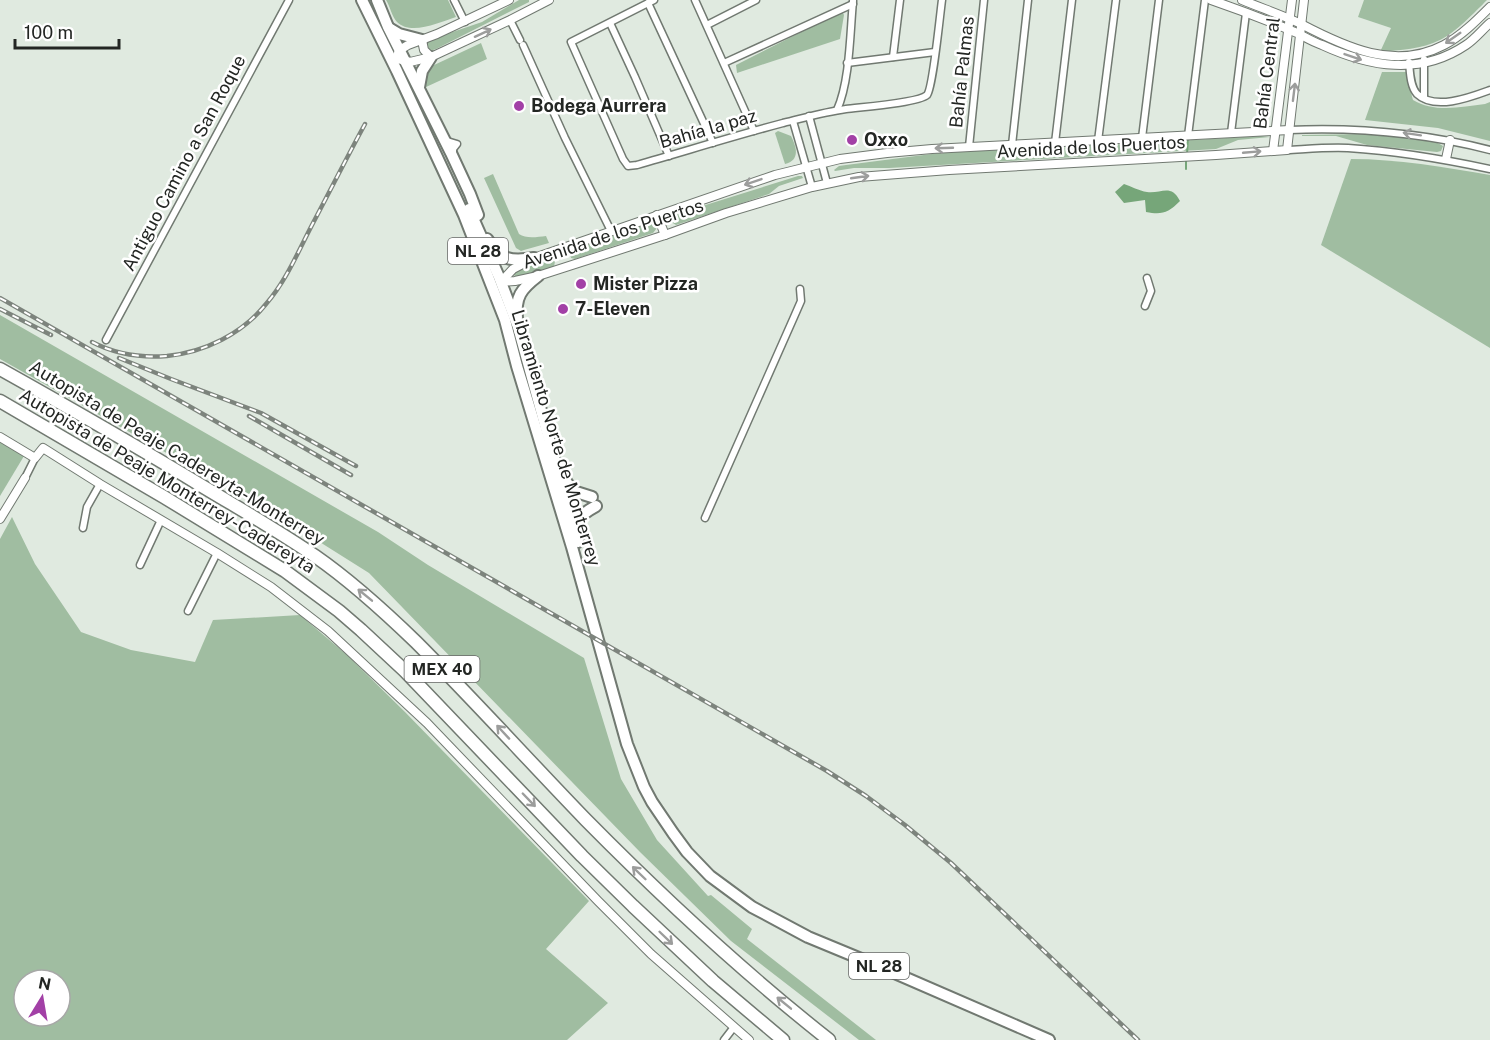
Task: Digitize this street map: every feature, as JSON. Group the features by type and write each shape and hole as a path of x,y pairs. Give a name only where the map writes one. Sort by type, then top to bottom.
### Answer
{"highway":[{"name":"Autopista de Peaje Cadereyta-Monterrey","path":"0,369 125,440 280,533 317,557 346,580 416,642 585,818 685,917 764,987 829,1040"},
{"name":"Autopista de Peaje Monterrey-Cadereyta","path":"0,401 144,485 285,571 315,592 405,671 633,906 713,981 783,1040"}],"main road":[{"path":"376,0 495,250"},
{"path":"365,1 394,57 402,57"},
{"name":"Libramiento Norte de Monterrey","path":"365,1 419,118 468,211"},
{"path":"388,27 399,34 422,40"},
{"path":"402,57 400,72 419,118"},
{"name":"Libramiento Norte de Monterrey","path":"402,57 468,211 505,320 632,760 652,802 687,852 710,876 752,907 808,937 1049,1040"},
{"path":"419,87 422,71 430,57"},
{"path":"462,178 468,211 494,275 501,282 501,295 516,345 517,366"},
{"path":"468,211 495,250 509,259 534,258"},
{"path":"518,327 516,312 519,295 526,285 538,276"},
{"name":"Libramiento Norte de Monterrey","path":"501,282 518,327 635,755 648,786 665,816 716,880"},
{"path":"558,470 573,491 594,502 578,519 576,525 578,542"}],"street":[{"name":"Antiguo Camino a San Roque","path":"106,340 289,0"},
{"path":"454,0 465,22"},
{"path":"509,0 465,22 408,45 402,57 416,62 430,57 510,20 535,3 549,0"},
{"path":"695,0 754,130"},
{"path":"707,25 756,0"},
{"path":"893,57 900,0"},
{"name":"Bahía la paz","path":"651,2 571,42 628,166 808,116 924,97 931,87 942,0"},
{"name":"Bahía Palmas","path":"969,147 984,0"},
{"path":"1012,145 1028,0"},
{"path":"1055,143 1072,0"},
{"path":"1098,141 1116,0"},
{"path":"1142,138 1159,0"},
{"path":"1188,136 1205,0"},
{"path":"1212,0 1288,29 1348,56 1390,65 1424,63 1449,55 1468,44 1490,23"},
{"path":"1242,0 1346,46 1391,56 1409,55 1442,46 1490,7"},
{"name":"Bahía Central","path":"1273,151 1292,0"},
{"name":"Bahía Central","path":"1287,150 1304,0"},
{"path":"651,2 713,142"},
{"path":"724,63 853,2"},
{"path":"837,110 843,94 853,2"},
{"path":"1231,133 1246,13"},
{"path":"510,20 611,231"},
{"path":"610,23 669,156"},
{"path":"422,40 424,50 430,57"},
{"path":"847,63 935,52"},
{"path":"1424,52 1424,98"},
{"path":"1409,55 1414,88 1417,94 1424,98 1449,101 1465,99 1490,90"},
{"path":"1390,65 1391,56"},
{"path":"808,116 827,183"},
{"path":"794,121 812,187"},
{"name":"Avenida de los Puertos","path":"501,282 513,269 534,258 775,175 887,153 1326,128 1404,133 1450,140 1490,150"},
{"path":"1446,159 1450,140"},
{"name":"Avenida de los Puertos","path":"501,282 538,276 726,213 812,187 859,177 1346,148 1446,159 1490,169"},
{"path":"657,215 665,235"},
{"path":"1145,306 1151,291 1147,278"},
{"path":"705,518 794,318 801,301 800,289"},
{"path":"0,437 36,458"},
{"path":"0,519 43,448 271,587 328,631 427,723 636,939 749,1040"},
{"path":"82,528 87,507 100,484"},
{"path":"140,565 161,520"},
{"path":"188,611 217,553"},
{"path":"724,1040 734,1027"}],"shaded area":[{"path":"386,0 448,0 456,17 426,27 410,28 397,22"},
{"path":"519,0 529,0 529,2 436,49 430,51 426,49 426,42 429,40 482,22"},
{"path":"1364,0 1487,0 1440,40 1403,50 1380,52 1391,28 1358,17"},
{"path":"839,13 844,15 840,39 737,73 736,65"},
{"path":"481,43 487,59 425,87 426,73 432,66"},
{"path":"1382,72 1406,72 1413,100 1430,107 1458,107 1490,102 1490,141 1438,128 1365,120"},
{"path":"778,131 791,136 796,149 793,160 785,164 775,133"},
{"path":"1368,134 1419,139 1443,146 1441,151 1437,152 1367,145 1336,136 1302,136"},
{"path":"1270,137 1238,140 1216,149 834,170 839,166 947,152"},
{"path":"1351,159 1404,162 1490,175 1490,348 1321,245"},
{"path":"493,174 519,234 528,237 546,236 549,243 521,251 516,248 484,178"},
{"path":"798,176 803,178 779,186 769,194 676,225 671,222 672,216 680,213"},
{"path":"1124,184 1147,192 1165,190 1173,192 1180,201 1164,212 1146,212 1145,200 1124,203 1115,192"},
{"path":"654,223 657,228 653,233 575,259 571,258 570,252 581,247"},
{"path":"550,257 555,261 554,267 519,278 515,277 517,269"},
{"path":"0,315 378,532 428,565 584,658 621,779 657,840 708,896 711,895 752,929 747,939 876,1040 859,1040 731,941 640,852 369,573 280,517 0,359"},
{"path":"0,442 24,456 0,496"},
{"path":"12,517 35,564 81,632 131,650 195,662 213,620 300,615 347,655 405,712 589,901 546,949 608,1003 567,1040 0,1040 0,539"}],"waterway":[{"path":"1187,155 1188,136"},
{"path":"1186,160 1186,169"}],"railway":[{"path":"92,342 110,350 128,354 167,356 209,346 246,324 266,304 286,276 365,124"},
{"path":"0,298 827,771 866,796 951,863 1138,1040"},
{"path":"0,309 51,335"},
{"path":"119,358 261,413 356,466"},
{"path":"249,416 351,475"}],"place":[{"name":"Bodega Aurrera","path":"519,106"},
{"name":"Oxxo","path":"852,140"},
{"name":"Mister Pizza","path":"581,284"},
{"name":"7-Eleven","path":"563,309"}]}
